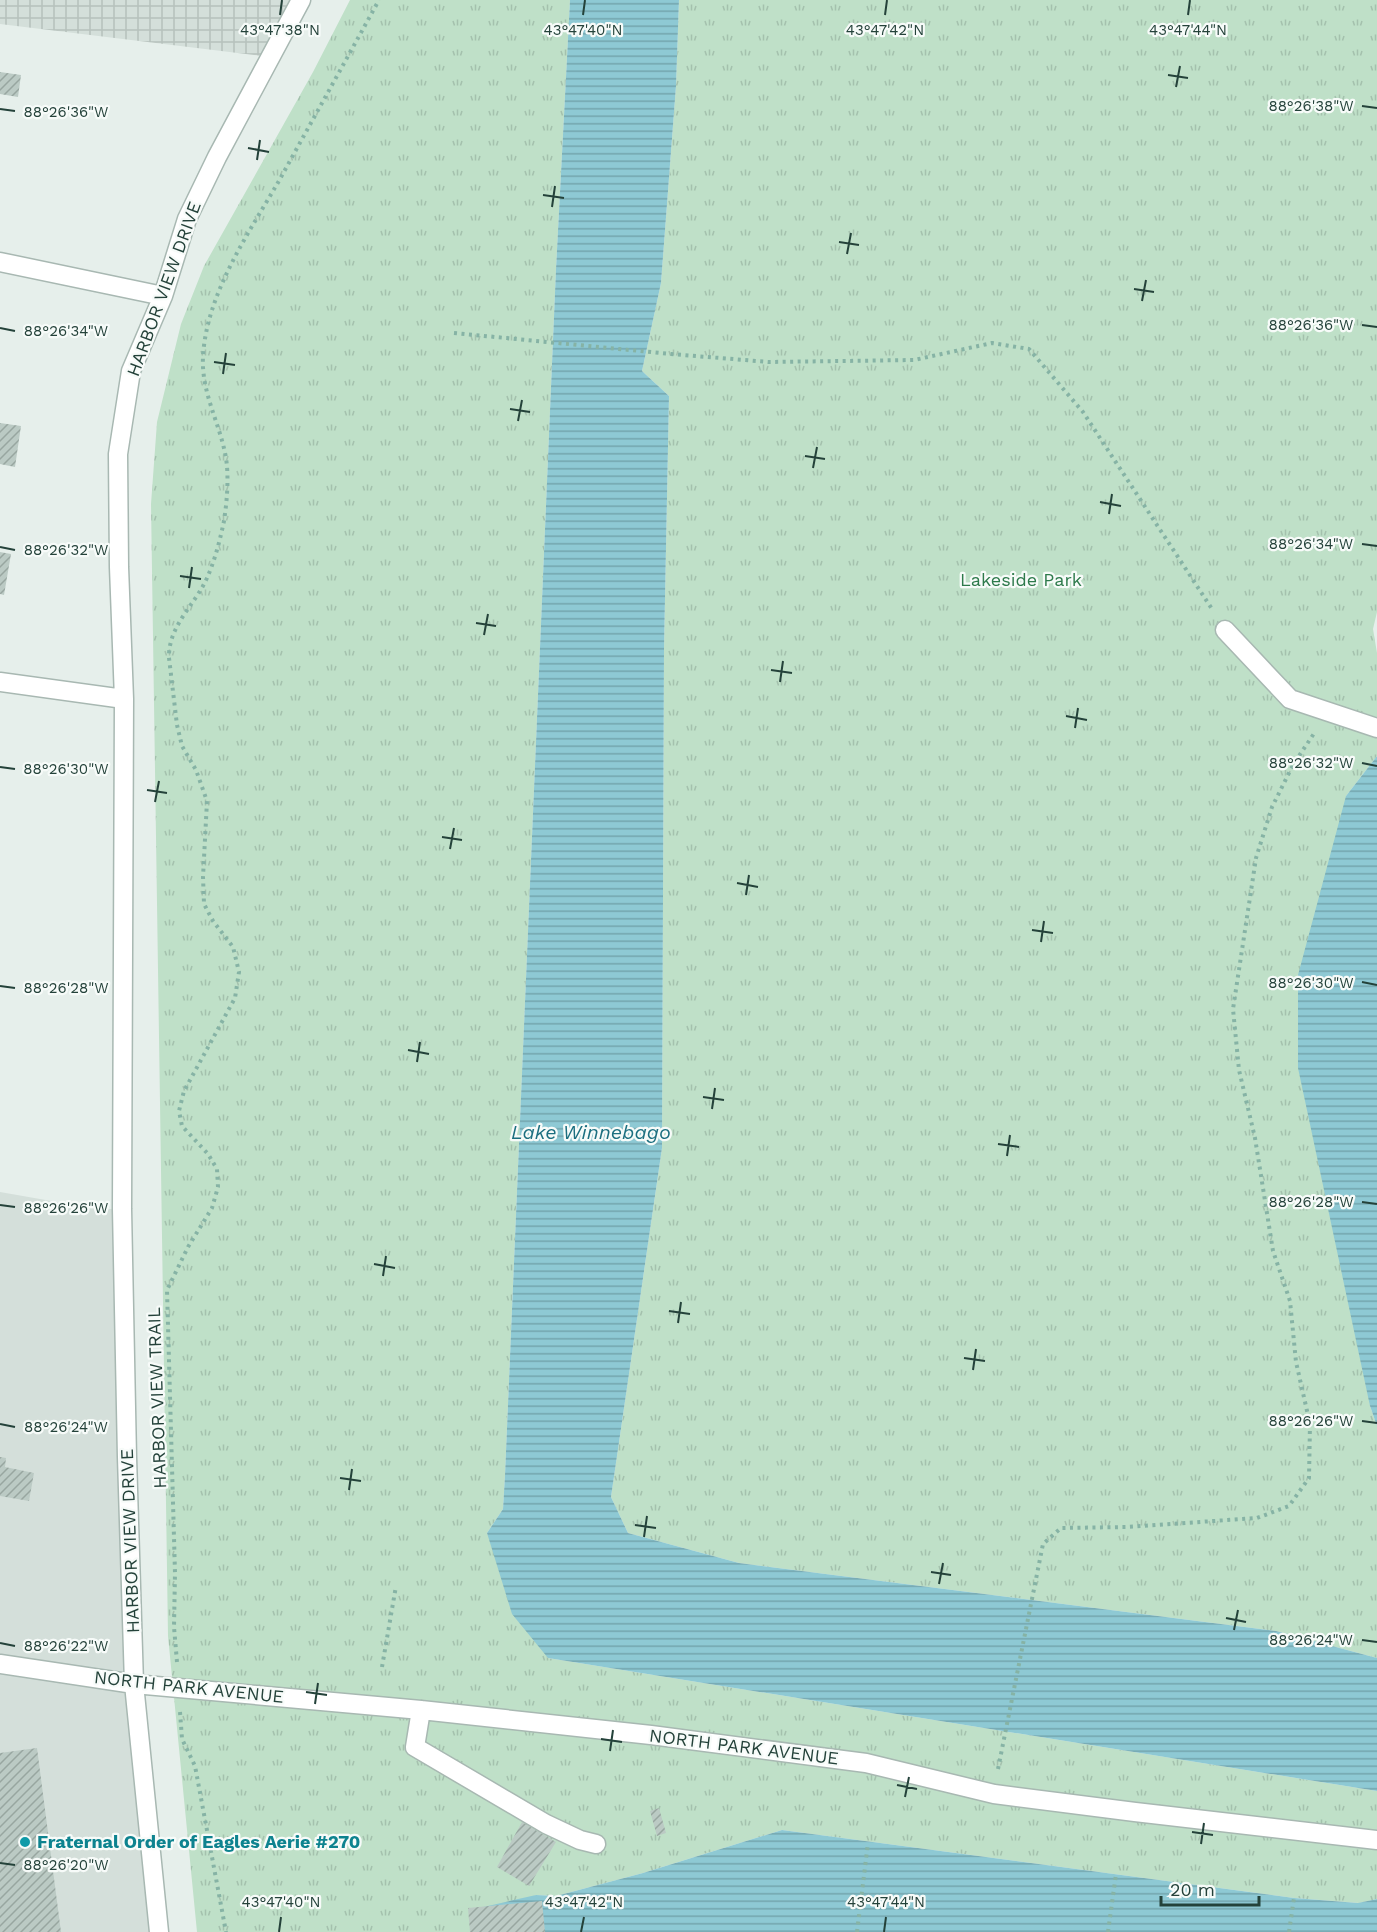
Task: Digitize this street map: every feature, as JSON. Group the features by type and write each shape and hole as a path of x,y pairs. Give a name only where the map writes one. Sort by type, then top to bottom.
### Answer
{"street":[{"name":"HARBOR VIEW DRIVE","path":"159,1932 134,1684 127,1469 122,1209 124,699 118,454 131,371 163,296 187,219 217,157 301,0"},
{"path":"0,262 163,296"},
{"path":"1225,630 1290,699 1375,727"},
{"path":"0,682 124,699"},
{"name":"NORTH PARK AVENUE","path":"0,1664 134,1684 421,1710 651,1735 866,1763 994,1794 1377,1840"},
{"path":"421,1710 415,1748 546,1824 580,1840 596,1844"}],"path":[{"name":"HARBOR VIEW TRAIL","path":"226,1932 195,1766 182,1739 174,1627 176,1573 167,1290 188,1247 212,1208 219,1187 217,1168 208,1154 182,1126 179,1111 184,1091 236,998 239,972 233,947 213,921 204,904 207,801 196,770 182,746 177,725 169,650 178,625 207,579 220,542 224,517 228,479 226,457 204,380 203,355 214,304 238,253 379,0"},
{"path":"454,333 769,362 914,360 992,343 1029,349 1083,412 1225,630"},
{"path":"1002,1746 1043,1544 1061,1528 1138,1527 1257,1518 1289,1506 1309,1478 1310,1424 1296,1362 1290,1301 1273,1251 1255,1138 1239,1070 1233,1009 1257,858 1272,807 1293,765 1328,712"},
{"path":"382,1667 396,1586"},
{"path":"857,1932 868,1843"},
{"path":"1108,1932 1116,1874"},
{"path":"1289,1932 1294,1898"}],"shaded area":[{"path":"0,0 301,0 271,57 0,24"},
{"path":"0,1192 97,1209 122,1209 127,1457 159,1932 0,1932"}],"green space":[{"path":"350,0 570,0 556,269 505,1475 503,1509 487,1533 548,1658 1377,1791 1377,1899 1359,1903 1294,1898 782,1830 643,1873 556,1896 536,1895 472,1932 197,1932 168,1636 151,504 157,422 181,324 204,266 313,72"},
{"name":"Lakeside Park","path":"679,0 1377,0 1377,612 1373,629 1377,653 1377,756 1346,796 1370,1406 1377,1426 1377,1658 1276,1631 739,1563 628,1533 611,1497 662,1148 664,650 669,396 642,371 661,283 676,86"}],"water":[{"name":"Lake Winnebago","path":"570,0 679,0 676,86 661,283 642,371 669,396 664,650 662,1148 611,1497 628,1533 739,1563 1276,1631 1377,1658 1377,1791 548,1658 512,1614 487,1533 503,1509 505,1475 556,269"},
{"path":"1377,756 1377,1426 1370,1406 1298,1068 1298,975 1346,796"},
{"path":"782,1830 1294,1898 1358,1903 1377,1899 1377,1932 472,1932 470,1910 536,1895 556,1896 643,1873"}],"building":[{"path":"0,72 21,75 18,97 0,94"},
{"path":"0,423 21,426 15,467 0,464"},
{"path":"0,552 11,554 4,595 0,594"},
{"path":"0,1457 6,1458 5,1467 34,1473 29,1501 0,1496"},
{"name":"Fraternal Order of Eagles Aerie #270","path":"37,1748 61,1932 0,1932 0,1753"},
{"path":"659,1808 666,1833 657,1836 650,1811"},
{"path":"522,1822 556,1842 529,1886 497,1867"},
{"path":"542,1901 545,1932 470,1932 468,1908"}],"place":[{"name":"Fraternal Order of Eagles Aerie #270","path":"25,1842"}]}
